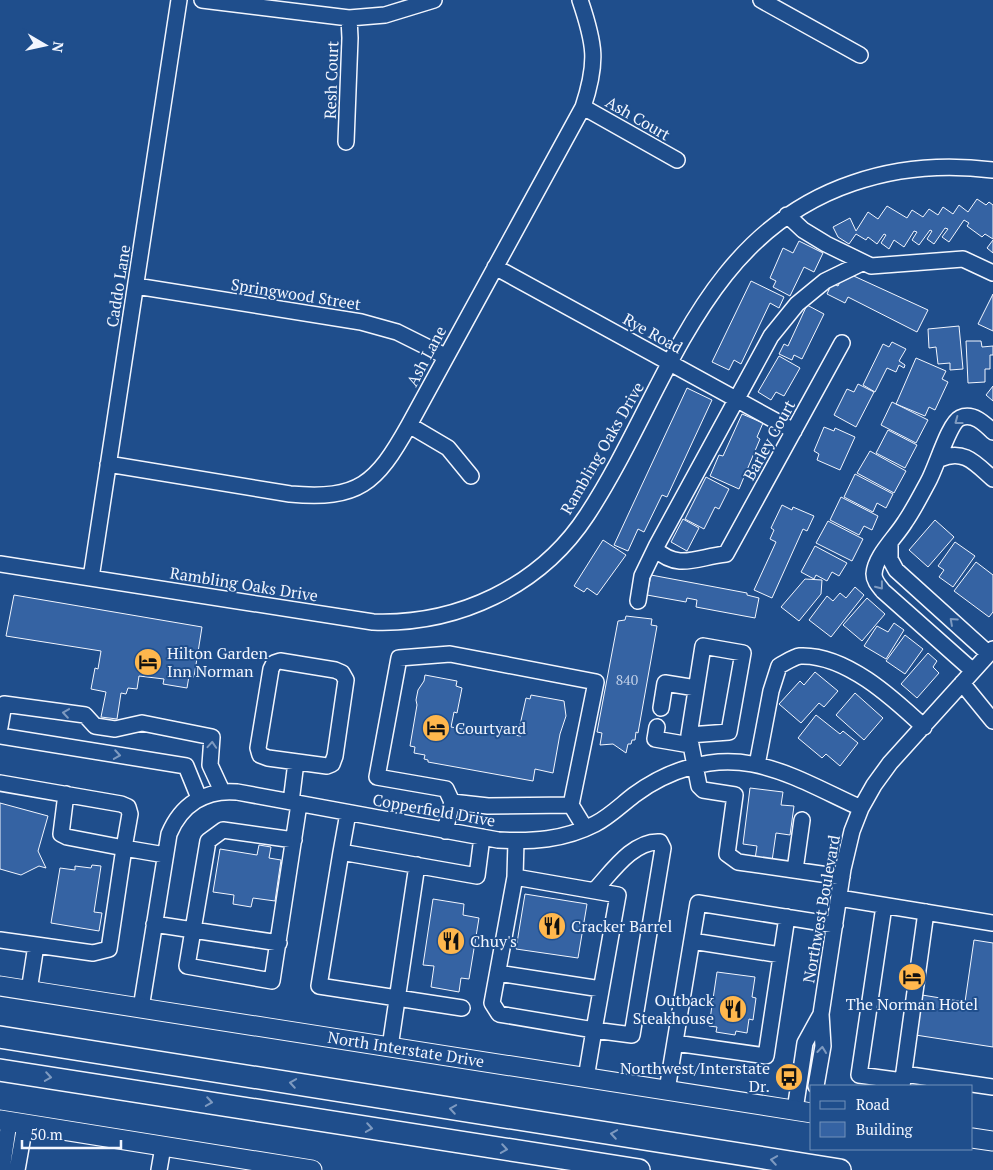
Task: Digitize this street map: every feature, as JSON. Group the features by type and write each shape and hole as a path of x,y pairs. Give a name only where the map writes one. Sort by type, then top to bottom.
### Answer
{"highway":[{"path":"0,1037 840,1170"},
{"path":"0,1070 638,1170"}],"main road":[{"name":"North Interstate Drive","path":"0,986 803,1112"},
{"path":"11,1122 264,1166 312,1170"},
{"path":"973,1138 993,1141"}],"street":[{"name":"Caddo Lane","path":"90,578 136,286 178,0"},
{"path":"202,0 349,18 385,16 434,0"},
{"name":"Ash Lane","path":"108,464 290,494 329,496 345,493 370,479 392,454 408,426 583,106 594,61 591,35 580,0"},
{"path":"761,0 860,55"},
{"name":"Resh Court","path":"346,142 349,18"},
{"name":"Ash Court","path":"583,106 677,160"},
{"name":"Rambling Oaks Drive","path":"0,564 373,622 418,620 464,609 512,588 546,563 568,538 586,516 670,362 719,281 741,254 787,215 823,193 874,176 901,170 939,167 993,170"},
{"path":"787,215 803,230 862,263 882,267 963,258 993,273"},
{"path":"638,601 642,576 655,549 771,336 797,304 825,281 862,263"},
{"name":"Rye Road","path":"495,267 794,431"},
{"name":"Springwood Street","path":"136,286 361,322 396,332 445,356"},
{"name":"Barley Court","path":"655,549 665,558 680,562 726,554 842,343"},
{"path":"973,671 877,584 874,578 876,566 905,522 940,458 950,428 962,417 974,418 993,432"},
{"path":"408,426 448,448 472,476"},
{"path":"940,458 961,454 968,457 993,479"},
{"path":"890,544 890,559 896,570 991,651"},
{"path":"657,727 655,739 690,740 729,732 743,653 703,646 690,740 699,786 703,790 735,795 727,854 738,862 842,877"},
{"name":"Northwest Boulevard","path":"816,1085 823,1046 821,1014 838,898 852,831 861,808 874,785 890,764 991,651"},
{"path":"445,831 452,802 446,788 377,777 399,658 450,654 596,682 571,805 585,828"},
{"path":"757,765 771,691 779,666 798,656 832,660 895,700 924,727"},
{"path":"280,661 335,670 342,673 346,680 332,764 327,766 296,762 268,758 260,754 258,748 271,668 280,661"},
{"path":"661,708 664,683 696,688"},
{"path":"962,683 993,720"},
{"path":"0,727 4,704 85,716 95,726 115,729 142,723 212,736 210,765 222,792"},
{"path":"0,736 186,766 199,798"},
{"name":"Copperfield Drive","path":"141,1008 165,855 173,824 189,804 212,792 295,803 445,831 516,841 555,838 585,828 610,814 654,782 678,770 722,761 757,765 788,775 861,808"},
{"path":"294,840 223,830 208,841 188,966 272,981 294,840 296,762"},
{"path":"0,783 121,804 128,807 130,814 109,949 93,952 0,940"},
{"path":"66,794 61,834 165,855"},
{"path":"452,802 488,806 571,805"},
{"path":"348,813 319,986 462,1008"},
{"path":"796,870 802,820"},
{"path":"341,852 477,876 482,837"},
{"path":"516,841 515,877 492,1002 499,1014 632,1035 663,848 660,842 652,841 627,856 595,890"},
{"path":"390,1047 417,865"},
{"path":"515,877 618,895 586,1078"},
{"path":"838,898 993,923"},
{"path":"667,1090 698,903 834,925"},
{"path":"884,906 859,1075 993,1086"},
{"path":"903,1080 926,912"},
{"path":"675,1043 766,1056 787,917"},
{"path":"154,924 279,943"},
{"path":"692,941 781,955"},
{"path":"29,991 36,945"},
{"path":"498,973 601,989"},
{"name":"Northwest Boulevard","path":"803,1112 805,1043 821,1014"},
{"path":"2,1170 11,1122"},
{"path":"11,1122 17,1170"},
{"path":"159,1170 163,1147"}],"building":[{"path":"977,199 986,205 989,202 993,205 993,239 985,234 982,237 967,226 969,223 964,220 949,242 942,237 948,229 945,228 934,244 927,239 932,231 930,230 919,245 912,240 917,232 914,231 904,247 894,240 889,249 881,243 886,235 884,234 877,244 868,237 866,240 856,234 849,244 838,237 833,227 850,218 856,231 868,212 878,219 887,206 907,218 912,210 923,217 929,209 938,215 943,207 953,214 959,205 968,212"},
{"path":"993,240 993,253 987,248"},
{"path":"799,241 823,253 814,272 804,267 790,296 773,287 776,281 770,278 783,248 793,253"},
{"path":"845,272 928,310 917,332 848,297 845,303 827,294 832,283 838,286"},
{"path":"751,281 784,297 779,308 770,303 741,364 734,360 729,370 712,362"},
{"path":"993,294 993,331 978,324"},
{"path":"807,305 824,314 802,359 794,355 792,360 779,354 784,344 788,346"},
{"path":"959,326 963,369 950,370 950,363 938,364 936,347 929,348 928,329"},
{"path":"966,341 981,341 982,347 993,346 993,355 990,355 990,369 985,369 985,382 968,383"},
{"path":"892,342 906,349 899,361 905,365 904,368 899,365 896,372 887,368 875,392 863,385 883,344 889,347"},
{"path":"779,356 800,368 784,396 776,392 771,400 758,392"},
{"path":"916,358 946,371 942,379 948,382 935,410 929,407 925,416 896,404"},
{"path":"858,384 874,392 856,427 834,415 847,389 854,392"},
{"path":"993,386 993,401 986,395"},
{"path":"687,388 712,400 667,497 662,495 644,532 638,529 628,551 614,545"},
{"path":"892,402 928,420 916,443 881,425"},
{"path":"742,414 763,423 757,437 760,439 739,489 710,476 719,455 723,456"},
{"path":"824,427 834,431 835,428 855,437 840,470 817,460 819,454 814,451"},
{"path":"888,430 917,445 905,468 876,453"},
{"path":"870,451 906,471 894,493 857,473"},
{"path":"855,474 893,494 886,508 877,503 873,512 844,497"},
{"path":"706,477 729,489 719,509 715,507 704,529 685,519"},
{"path":"841,497 878,516 872,530 864,526 859,535 830,520"},
{"path":"782,505 792,510 793,507 814,516 807,531 803,529 772,598 754,590 776,542 770,539 774,530 771,528"},
{"path":"683,519 699,528 687,551 671,542"},
{"path":"935,520 954,537 928,567 909,550"},
{"path":"828,521 863,539 852,561 816,543"},
{"path":"603,540 626,555 597,595 587,588 584,592 574,586"},
{"path":"955,542 975,556 953,587 939,577 944,570 938,566"},
{"path":"815,546 847,563 839,576 832,572 827,581 816,575 814,579 801,572"},
{"path":"976,562 993,575 993,612 989,617 954,591"},
{"path":"651,575 747,593 747,595 759,598 755,618 696,607 697,600 687,598 686,602 647,595"},
{"path":"805,579 822,580 821,594 799,621 781,607"},
{"path":"855,587 864,595 831,637 809,620 827,596 833,601 840,593 846,598"},
{"name":"Hilton Garden Inn Norman","path":"14,595 202,627 194,677 189,676 187,688 163,684 164,679 139,676 137,689 128,688 126,694 121,693 117,719 101,717 106,692 91,689 95,668 98,669 101,651 6,636"},
{"path":"867,598 885,614 862,641 843,625"},
{"path":"626,616 652,619 651,625 657,626 638,733 636,732 635,740 628,744 626,753 613,744 600,745 602,733 597,732 618,621 625,620"},
{"path":"894,623 904,630 886,659 864,646 877,626 888,632"},
{"path":"905,635 923,649 905,674 886,661"},
{"path":"928,653 937,661 933,667 939,673 917,698 901,684"},
{"path":"815,672 838,691 824,707 819,703 801,723 779,704 800,681 804,685"},
{"name":"Courtyard","path":"425,675 457,681 456,686 462,688 457,713 454,712 451,727 485,733 485,728 491,725 500,725 511,730 513,735 521,736 523,726 520,725 526,698 530,699 531,695 564,701 566,716 560,734 553,773 535,769 533,781 428,762 428,760 424,759 425,755 414,753 415,747 410,746 417,705 416,700 418,690 424,681"},
{"path":"855,693 883,718 864,740 836,715"},
{"path":"816,715 840,734 843,731 858,743 840,766 826,754 822,758 798,738"},
{"path":"750,788 783,792 781,805 794,806 790,835 776,833 772,861 755,859 757,846 743,844"},
{"path":"0,803 48,816 38,851 46,868 39,866 21,875 0,869"},
{"path":"259,845 271,847 269,858 281,860 275,901 253,898 251,907 233,904 234,895 213,892 220,849 257,855"},
{"path":"92,865 101,866 94,912 102,913 99,931 51,923 60,868 75,870 75,866 91,868"},
{"name":"Cracker Barrel","path":"525,894 587,904 578,958 516,949"},
{"name":"Chuy's","path":"433,899 464,904 463,915 479,918 469,979 461,978 459,992 431,987 434,966 423,965"},
{"path":"974,940 993,943 993,1047 909,1034 916,994 965,1002"},
{"name":"Outback Steakhouse","path":"717,972 755,977 752,997 756,998 753,1020 749,1019 747,1033 736,1031 735,1035 716,1032 717,1027 709,1026"}],"place":[{"name":"Hilton Garden Inn Norman","path":"148,662"},
{"name":"Courtyard","path":"436,728"},
{"name":"Cracker Barrel","path":"552,926"},
{"name":"Chuy's","path":"451,941"},
{"name":"The Norman Hotel","path":"912,977"},
{"name":"Outback Steakhouse","path":"733,1009"},
{"name":"Northwest/Interstate Dr.","path":"789,1077"}]}
